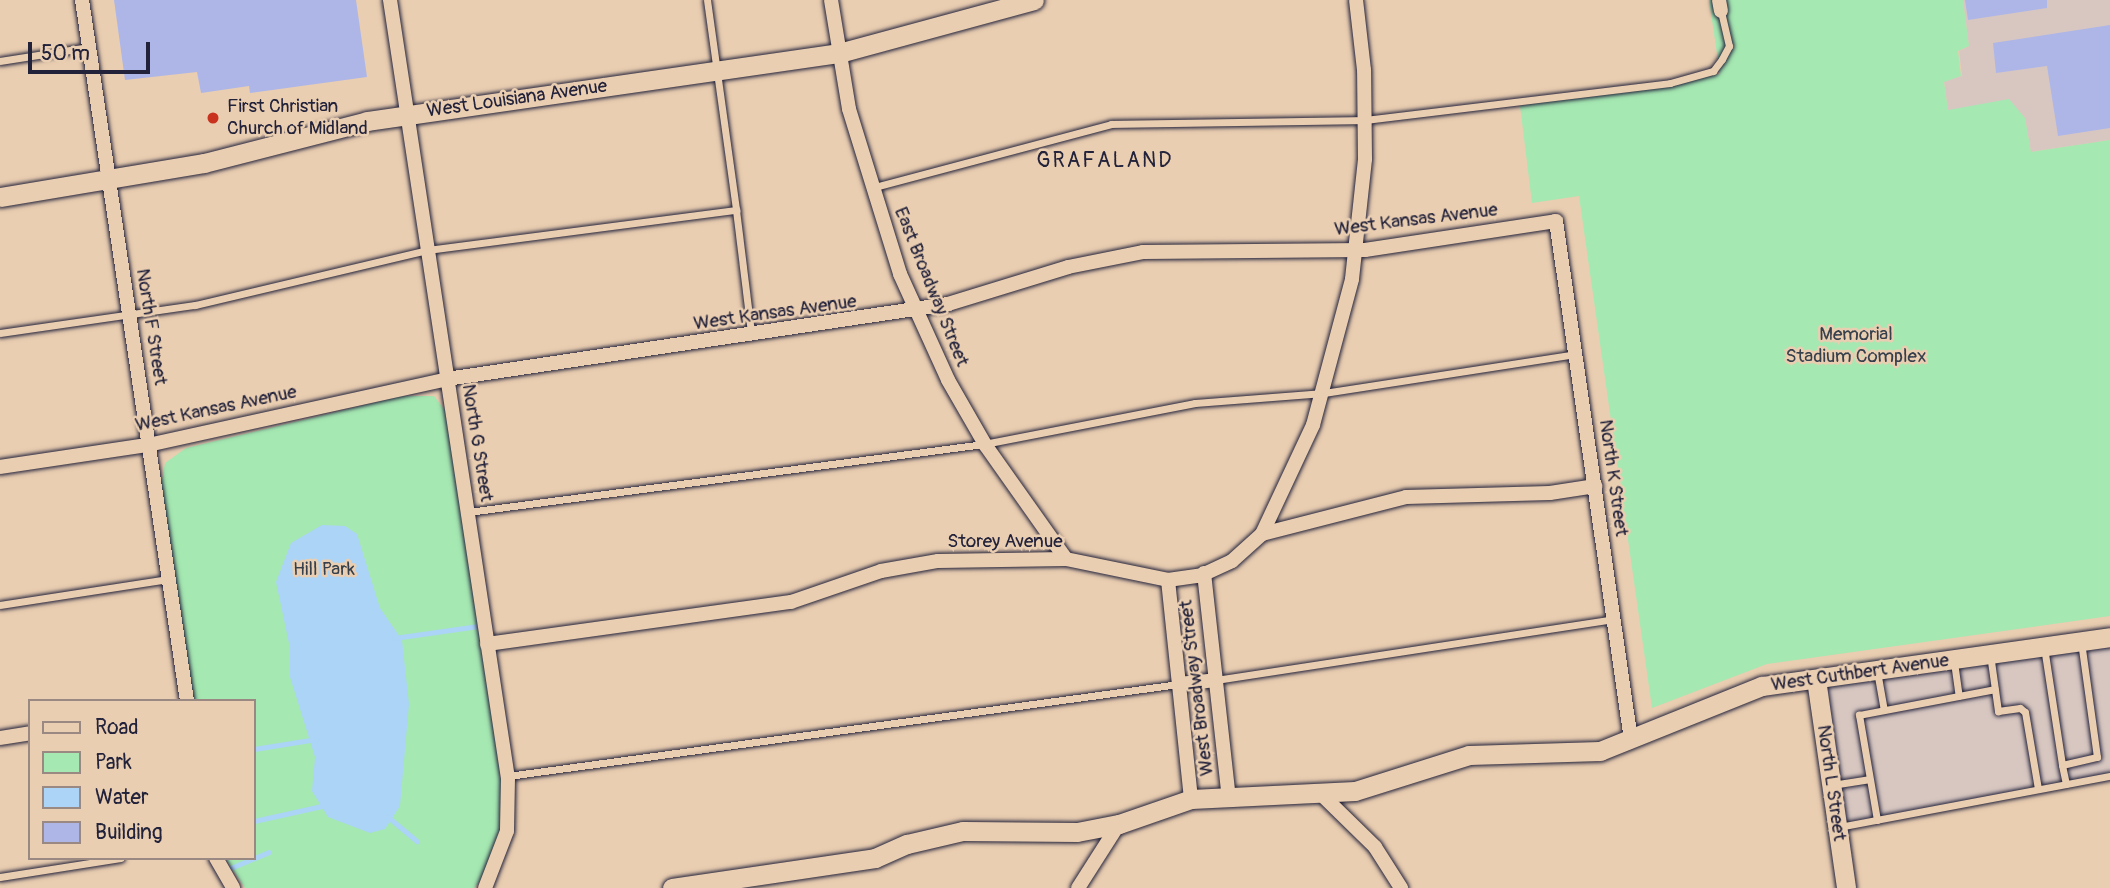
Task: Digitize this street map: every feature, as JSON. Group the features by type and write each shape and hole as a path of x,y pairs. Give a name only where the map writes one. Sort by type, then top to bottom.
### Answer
{"street":[{"name":"North F Street","path":"82,0 187,699"},
{"name":"North G Street","path":"390,0 508,776 507,831 485,888"},
{"name":"East Broadway Street","path":"831,0 839,53 870,188 916,310 984,444 1066,559"},
{"name":"West Louisiana Avenue","path":"0,197 110,181 204,163 323,130 407,115 839,53 1034,0"},
{"path":"1262,534 1290,480 1324,394 1343,324 1356,250 1365,120 1356,0"},
{"name":"West Kansas Avenue","path":"0,467 148,445 447,379 916,310 970,299 1068,267 1143,252 1356,250 1556,221"},
{"name":"North K Street","path":"1556,221 1631,740"},
{"name":"Storey Avenue","path":"487,644 791,602 904,565 1066,559 1168,580 1203,573 1232,561 1262,534 1406,497 1550,493 1595,486"},
{"name":"West Broadway Street","path":"1203,573 1229,798"},
{"name":"West Broadway Street","path":"1168,580 1191,799"},
{"name":"West Cuthbert Avenue","path":"672,888 875,858 906,844 963,831 1077,832 1119,824 1191,799 1322,796 1355,791 1469,755 1600,751 1762,686 2110,637"},
{"name":"North L Street","path":"1816,679 1846,888"},
{"path":"1179,684 1216,680"},
{"path":"0,738 28,733"},
{"path":"1322,796 1375,847 1401,888"},
{"path":"1078,888 1119,824"},
{"path":"217,860 233,888"}],"lane":[{"path":"706,0 751,336"},
{"path":"870,188 1111,124 1365,120 1670,83 1713,71 1729,46 1720,6"},
{"path":"0,61 90,47"},
{"path":"0,333 195,305 427,250 736,211"},
{"path":"468,512 984,444 1195,403 1324,394 1576,354"},
{"path":"0,605 169,579"},
{"path":"1216,680 1614,619"},
{"path":"2062,765 2097,757 2081,641"},
{"path":"2044,646 2066,783"},
{"path":"1990,654 1998,710 2020,708 2025,712 2038,789"},
{"path":"1953,659 1959,696"},
{"path":"1877,670 1884,709"},
{"path":"508,776 1179,684"},
{"path":"1877,820 1858,719 1861,713 1996,690"},
{"path":"1837,827 2110,776"},
{"path":"1831,785 1869,779"},
{"path":"0,877 108,860"}],"shaded area":[{"path":"1963,0 2110,0 2110,140 2031,152 2025,118 1948,110 1944,81 1962,76 1959,51 1969,46"},
{"path":"2110,638 2110,775 1836,826 1815,680"}],"green space":[{"name":"Memorial Stadium Complex","path":"1709,0 1963,0 1969,46 1958,51 1961,76 1944,82 1948,110 2009,99 2025,118 2031,152 2110,140 2110,616 1767,664 1652,708 1579,196 1532,203 1520,106 1720,74"},
{"name":"Hill Park","path":"402,396 434,396 454,422 505,810 488,871 474,888 245,888 226,860 256,860 256,699 193,699 160,492 165,463 186,448"}],"water":[{"path":"322,525 345,526 357,534 380,608 402,640 409,704 400,806 385,829 370,833 328,817 312,791 315,757 290,677 290,648 276,582 291,543"}],"building":[{"path":"114,0 356,0 367,77 250,93 249,86 201,93 197,72 125,80"},
{"path":"1965,0 2047,0 2047,8 1968,20"},
{"path":"2110,25 2110,128 2058,136 2047,66 1996,73 1993,43"}],"waterway":[{"path":"394,638 485,625"},
{"path":"256,749 316,739"},
{"path":"256,821 326,805"},
{"path":"388,817 417,841"},
{"path":"256,857 269,852"},
{"path":"228,869 250,860"}],"place":[{"name":"First Christian Church of Midland","path":"213,118"}],"district":[{"name":"GRAFALAND","path":"1105,161"}]}
